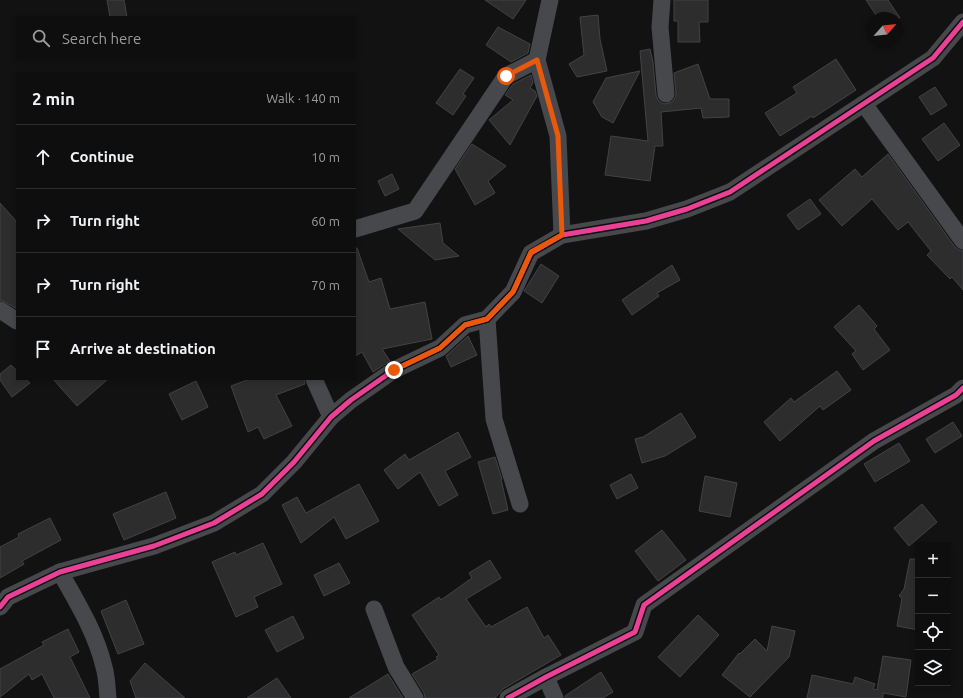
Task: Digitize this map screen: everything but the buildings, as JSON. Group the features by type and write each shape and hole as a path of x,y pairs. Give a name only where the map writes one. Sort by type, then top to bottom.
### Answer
{"street":[{"path":"550,0 537,60 558,136 562,235"},
{"path":"662,0 660,27 666,94"},
{"path":"0,607 8,597 60,572 154,546 214,524 262,494 294,462 331,417 351,400 394,370 440,348 465,325 487,319 513,292 531,252 562,235 646,221 687,209 730,192 933,58 963,22"},
{"path":"356,228 415,211 506,76 537,60"},
{"path":"864,104 963,241"},
{"path":"0,310 16,320"},
{"path":"487,319 494,419 520,504"},
{"path":"314,380 331,417"},
{"path":"508,698 635,632 644,605 874,441 956,394 963,388"},
{"path":"60,572 77,601 94,636 104,667 108,698"},
{"path":"374,608 396,667 415,698"},
{"path":"546,677 555,698"}],"cycle path":[{"path":"0,607 8,597 60,572 154,546 214,523 262,494 294,462 331,417 351,400 394,370 440,348 465,325 487,319 513,292 531,253 562,235 646,221 687,209 730,192 933,58 963,22"},
{"path":"508,698 635,632 644,605 874,441 956,395 963,388"}],"route":[{"path":"394,370 440,348 465,325 487,319 513,292 531,252 562,235 558,136 537,60 506,76"}]}
